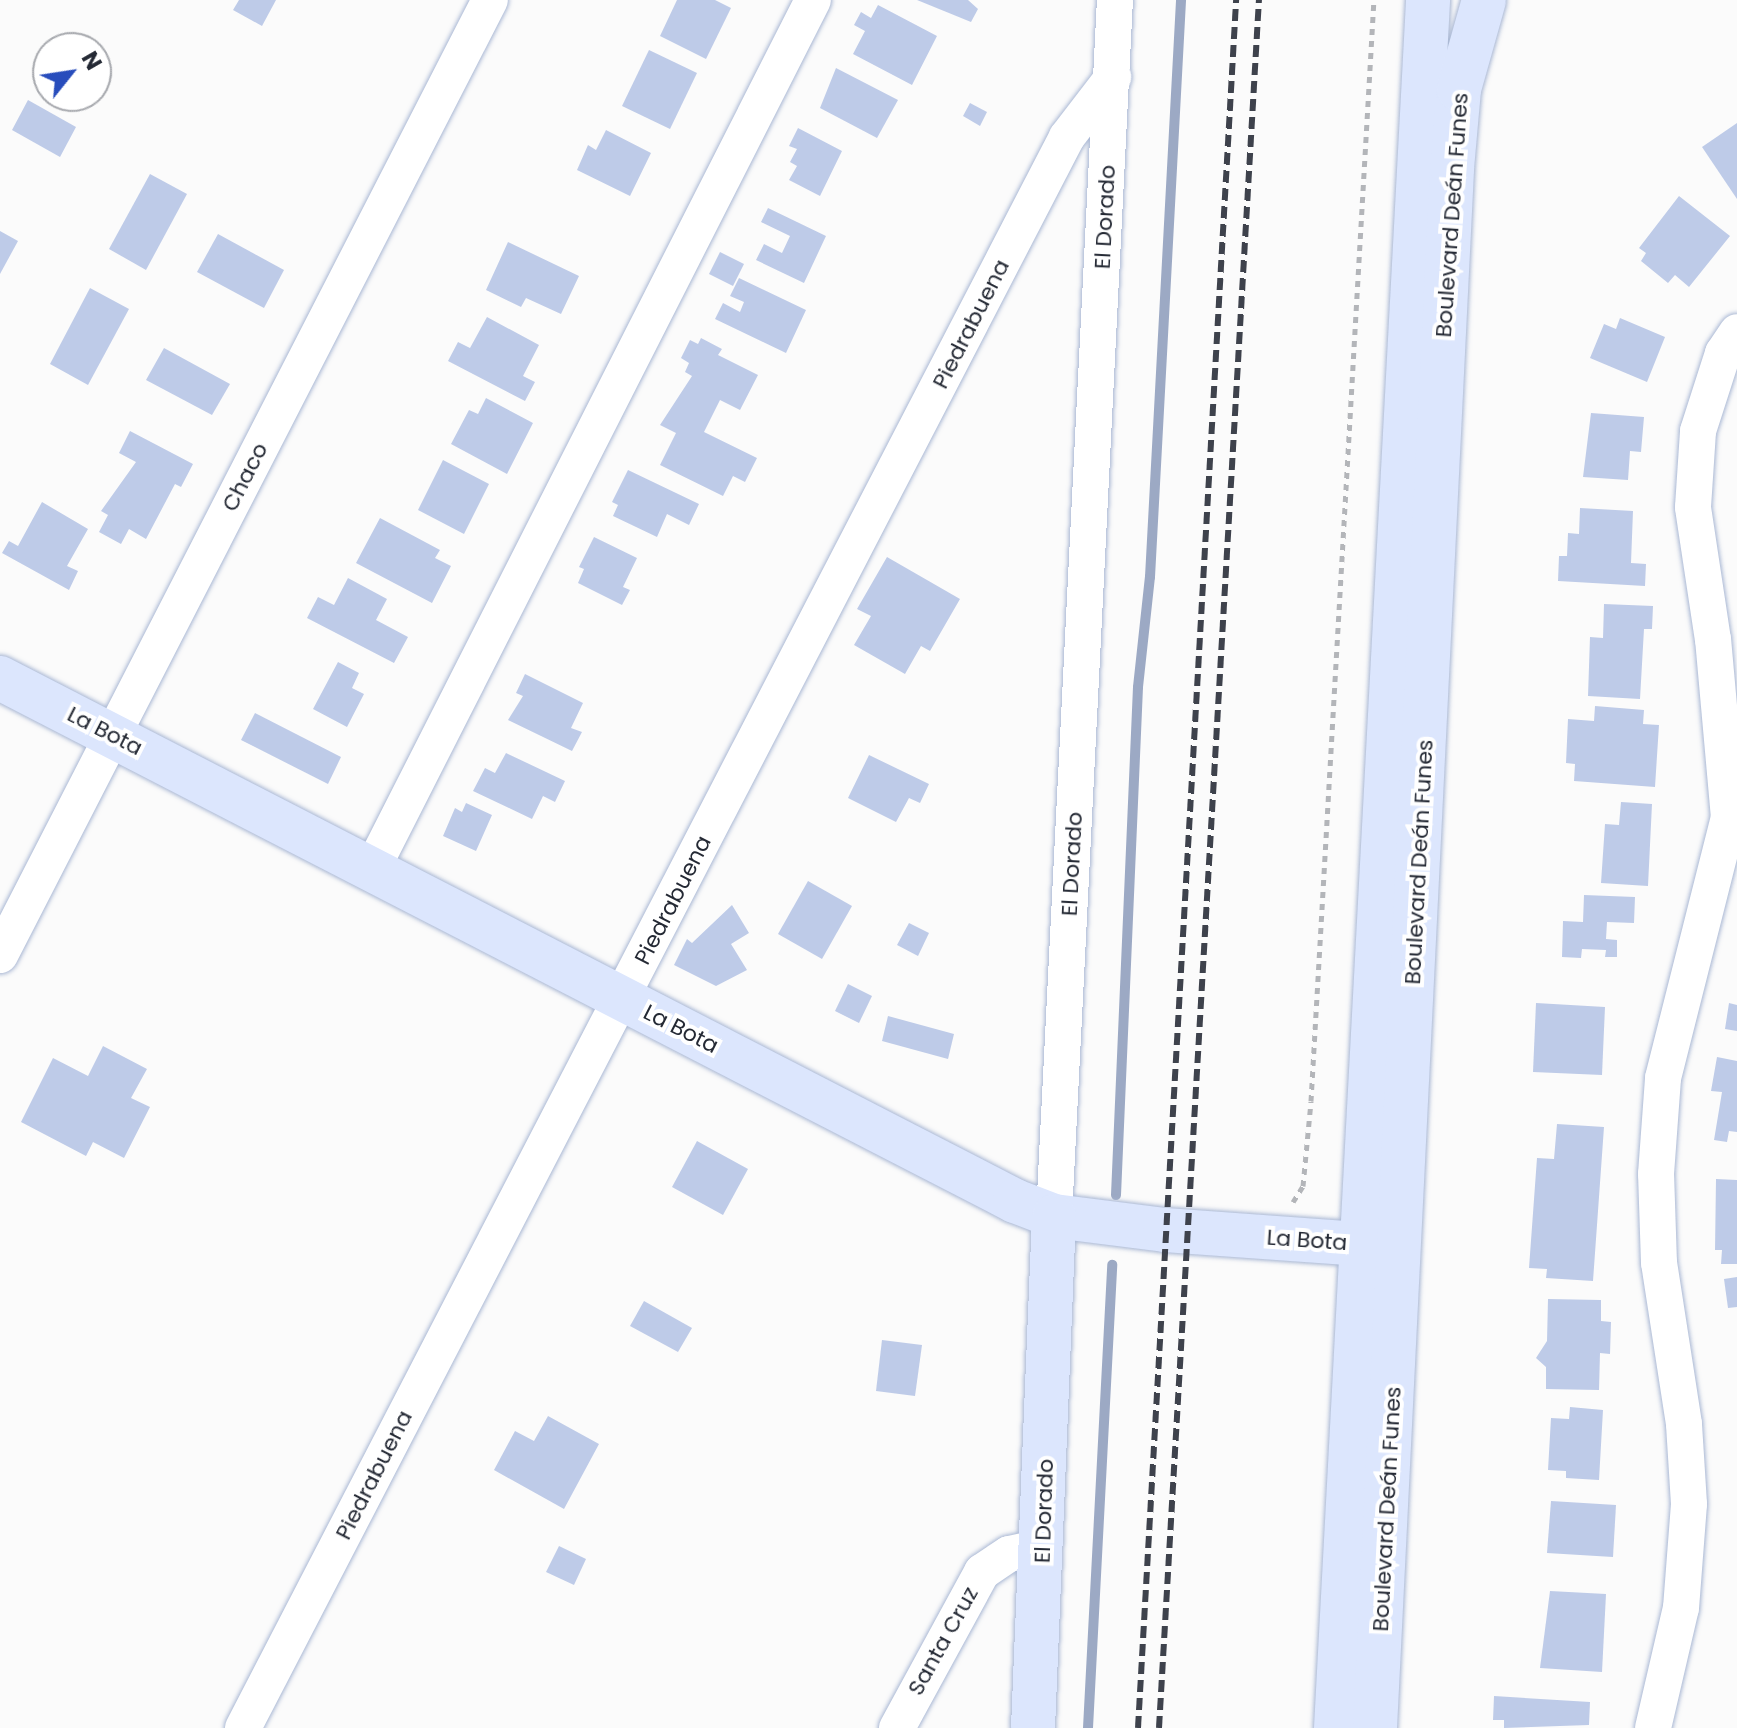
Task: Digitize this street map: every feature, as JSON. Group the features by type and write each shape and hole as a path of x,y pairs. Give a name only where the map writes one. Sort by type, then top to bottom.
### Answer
{"main road":[{"name":"Boulevard Deán Funes","path":"1375,1728 1380,1246 1428,0"},
{"name":"Boulevard Deán Funes","path":"1336,1728 1380,1246 1452,168 1459,89 1484,0"},
{"name":"La Bota","path":"0,678 622,999 1054,1216 1380,1246"},
{"name":"El Dorado","path":"1033,1728 1043,1547 1054,1216"}],"street":[{"name":"Chaco","path":"0,955 490,0"},
{"path":"372,869 813,0"},
{"name":"El Dorado","path":"1054,1216 1115,0"},
{"name":"Piedrabuena","path":"243,1728 1067,137 1113,77"},
{"path":"1653,1728 1681,1608 1689,1504 1684,1424 1659,1263 1656,1174 1663,1078 1733,813 1713,640 1693,507 1698,431 1723,353 1737,332"},
{"name":"Santa Cruz","path":"897,1728 982,1572 1009,1554 1043,1547"}],"path":[{"path":"1265,1237 1303,1186 1311,1101 1374,0"}],"building":[{"path":"239,0 276,0 262,26 233,10"},
{"path":"677,0 715,0 731,8 706,59 660,36"},
{"path":"917,0 968,0 978,9 971,22"},
{"path":"878,5 937,36 912,85 853,54 865,31 854,25 861,12 871,18"},
{"path":"649,50 697,73 670,129 622,106"},
{"path":"836,68 898,100 877,138 820,108"},
{"path":"28,100 32,102 32,112 49,112 76,127 60,157 12,130"},
{"path":"970,103 987,112 980,126 963,116"},
{"path":"1737,123 1737,199 1702,147"},
{"path":"798,128 842,151 820,196 789,180 797,166 790,162 797,149 789,146"},
{"path":"606,130 651,153 630,196 577,170 588,145 596,150"},
{"path":"150,174 187,194 146,270 109,249"},
{"path":"1679,196 1730,236 1689,287 1675,275 1668,283 1641,261 1646,253 1639,248"},
{"path":"768,208 826,236 804,283 756,260 764,244 782,253 790,236 761,222"},
{"path":"0,231 18,241 0,274"},
{"path":"218,234 284,270 264,308 197,272"},
{"path":"508,242 579,276 561,314 526,298 521,307 486,290"},
{"path":"720,252 744,264 733,286 709,274"},
{"path":"739,278 806,310 786,353 715,319 723,303 740,312 744,302 730,296"},
{"path":"90,288 129,309 88,385 50,364"},
{"path":"487,317 539,345 523,376 535,382 525,401 448,361 458,342 470,348"},
{"path":"1620,318 1665,337 1647,382 1590,358 1604,324 1616,329"},
{"path":"701,338 722,349 718,355 758,375 740,410 720,400 704,432 757,458 745,482 733,476 723,496 660,465 676,433 660,425 692,376 685,372 689,363 681,358 690,340 698,344"},
{"path":"164,348 230,384 212,415 146,380"},
{"path":"486,398 533,423 507,474 451,444 469,410 478,414"},
{"path":"1591,413 1644,417 1641,452 1630,451 1628,480 1583,477"},
{"path":"130,431 193,464 181,487 175,484 146,539 129,529 121,544 99,532 108,515 101,511 136,462 119,453"},
{"path":"443,460 489,484 464,534 418,510"},
{"path":"628,470 699,504 689,525 667,514 657,537 613,516 618,505 612,502"},
{"path":"42,502 88,529 67,566 78,571 69,590 2,553 9,541 18,546"},
{"path":"1580,508 1633,511 1631,563 1646,564 1645,586 1558,581 1559,556 1567,556 1568,533 1579,534"},
{"path":"380,518 440,550 435,558 451,566 432,603 356,563"},
{"path":"594,537 637,558 623,587 630,590 622,605 578,583 584,569 579,567"},
{"path":"887,557 960,599 930,651 921,646 905,674 854,645 871,616 857,609"},
{"path":"348,578 387,599 376,620 408,637 394,663 307,618 318,597 334,605"},
{"path":"1604,604 1653,606 1652,629 1644,629 1640,699 1588,696 1590,637 1603,638"},
{"path":"338,662 359,673 352,688 364,694 347,727 313,709"},
{"path":"525,674 583,703 571,728 582,732 572,751 508,720 523,696 516,693"},
{"path":"1595,706 1644,710 1643,724 1659,725 1655,787 1574,781 1575,764 1566,763 1568,719 1594,721"},
{"path":"255,713 341,757 328,784 241,740"},
{"path":"506,753 565,781 555,802 543,796 532,819 473,791 485,768 495,773"},
{"path":"869,755 929,784 920,803 909,798 896,822 848,798"},
{"path":"1621,802 1652,804 1648,886 1601,883 1605,824 1619,825"},
{"path":"466,803 492,815 476,851 443,836 455,808 462,812"},
{"path":"808,881 852,906 822,959 778,934"},
{"path":"1584,895 1635,897 1634,923 1607,922 1606,939 1617,940 1617,957 1605,957 1606,950 1582,949 1581,958 1562,957 1563,921 1583,922"},
{"path":"732,905 749,933 731,944 747,970 716,986 674,965 687,939 692,943"},
{"path":"909,923 929,933 918,956 897,945"},
{"path":"848,984 872,996 859,1023 835,1011"},
{"path":"1536,1003 1605,1007 1602,1075 1533,1072"},
{"path":"1729,1003 1737,1005 1737,1031 1725,1029"},
{"path":"888,1016 954,1034 948,1059 882,1041"},
{"path":"103,1046 147,1069 131,1098 150,1107 124,1158 93,1142 86,1156 21,1122 53,1058 88,1076"},
{"path":"1717,1057 1737,1061 1737,1132 1729,1131 1727,1142 1714,1140 1722,1092 1711,1091"},
{"path":"1557,1124 1604,1127 1593,1281 1546,1278 1547,1269 1529,1268 1537,1158 1554,1159"},
{"path":"697,1141 748,1169 723,1215 672,1187"},
{"path":"1716,1179 1737,1180 1737,1264 1721,1264 1722,1250 1715,1250"},
{"path":"1737,1277 1737,1307 1728,1308 1724,1279"},
{"path":"1548,1299 1601,1300 1601,1321 1611,1322 1610,1354 1600,1353 1599,1390 1546,1389 1546,1367 1536,1358 1547,1341"},
{"path":"644,1301 692,1328 678,1352 630,1326"},
{"path":"882,1340 922,1345 915,1396 876,1391"},
{"path":"1570,1407 1603,1410 1599,1480 1566,1478 1566,1471 1548,1470 1551,1418 1569,1419"},
{"path":"548,1416 599,1444 564,1509 494,1470 515,1431 534,1441"},
{"path":"1551,1501 1616,1505 1613,1557 1547,1553"},
{"path":"559,1546 586,1559 574,1585 546,1572"},
{"path":"1550,1591 1606,1594 1602,1672 1540,1668"},
{"path":"1494,1696 1590,1702 1589,1725 1504,1728 1504,1720 1493,1720"}],"waterway":[{"path":"1116,1195 1138,687 1150,577 1181,0"},
{"path":"1088,1728 1112,1265"}],"railway":[{"path":"1138,1728 1236,0"},
{"path":"1159,1728 1259,0"}]}
